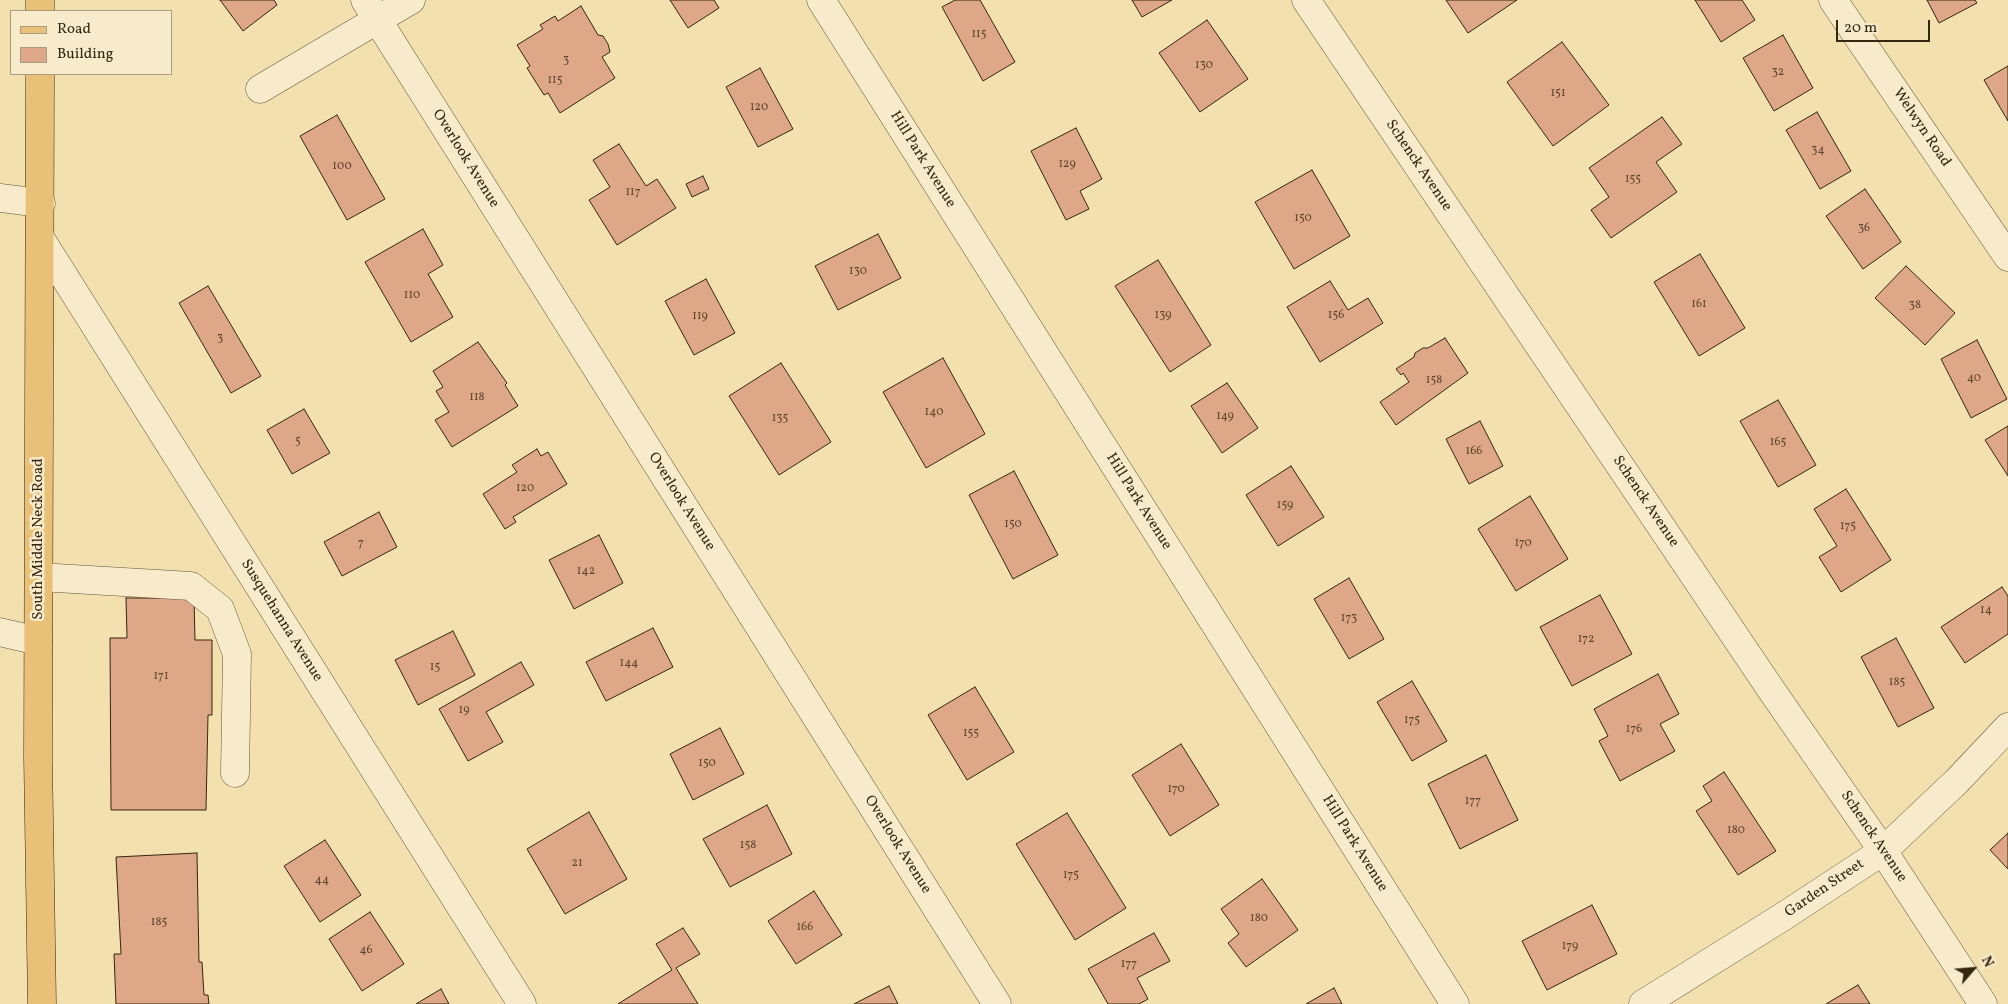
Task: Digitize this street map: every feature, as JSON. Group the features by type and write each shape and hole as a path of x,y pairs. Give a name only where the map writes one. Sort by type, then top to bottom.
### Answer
{"main road":[{"name":"South Middle Neck Road","path":"40,75 38,641 42,1004"}],"street":[{"path":"260,89 371,10 411,0"},
{"name":"Hill Park Avenue","path":"821,0 1455,1004"},
{"name":"Schenck Avenue","path":"1306,0 1772,691 1883,851 1983,1004"},
{"name":"Welwyn Road","path":"1834,0 2004,244"},
{"name":"Overlook Avenue","path":"371,10 997,1004"},
{"path":"0,198 40,203"},
{"name":"Susquehanna Avenue","path":"40,238 522,1004"},
{"path":"39,577 191,586 220,609 236,654 235,773"},
{"path":"0,632 38,641"},
{"name":"Garden Street","path":"1643,1004 1784,916 1883,851 1957,781 2008,727"}],"building":[{"path":"220,0 274,0 277,5 243,31"},
{"path":"670,0 714,0 719,8 688,28"},
{"path":"955,0 980,0 1015,62 983,81 942,7"},
{"path":"1132,0 1172,0 1142,17"},
{"path":"1446,0 1517,0 1468,33"},
{"path":"1695,0 1742,0 1755,20 1721,42"},
{"path":"1927,0 1975,0 1977,3 1939,23"},
{"path":"581,6 598,35 603,36 608,44 610,52 602,57 615,78 560,113 548,93 544,95 527,68 530,66 517,45 543,29 540,25 555,16 558,21"},
{"path":"1207,20 1248,79 1200,112 1159,53"},
{"path":"1783,35 1813,88 1774,111 1743,58"},
{"path":"1562,42 1609,105 1553,146 1507,82"},
{"path":"2008,66 2008,121 1984,80"},
{"path":"760,68 793,129 758,147 726,87"},
{"path":"1817,112 1851,171 1820,189 1786,130"},
{"path":"337,115 385,199 347,220 300,136"},
{"path":"1662,117 1682,144 1656,162 1677,192 1611,238 1591,210 1609,197 1589,168"},
{"path":"1076,128 1102,179 1080,191 1089,209 1066,220 1031,151"},
{"path":"619,144 646,186 657,179 676,208 617,245 589,200 610,187 593,160"},
{"path":"1312,170 1350,236 1294,269 1255,202"},
{"path":"703,176 709,189 692,197 686,184"},
{"path":"1865,189 1901,242 1863,269 1826,216"},
{"path":"423,229 443,265 428,274 453,317 411,342 365,262"},
{"path":"878,234 901,278 838,310 815,266"},
{"path":"1700,254 1745,328 1699,356 1654,282"},
{"path":"1158,260 1211,345 1170,372 1115,286"},
{"path":"1906,266 1955,313 1925,345 1875,298"},
{"path":"706,279 735,333 694,355 665,301"},
{"path":"1330,281 1348,310 1368,298 1383,323 1320,362 1287,307"},
{"path":"208,286 261,376 231,393 179,303"},
{"path":"1445,338 1468,373 1396,425 1380,402 1409,382 1403,373 1401,375 1396,369 1414,357 1415,353"},
{"path":"1977,340 2007,399 1971,418 1941,359"},
{"path":"478,342 507,383 505,385 518,406 452,447 435,420 449,412 436,391 443,387 433,371"},
{"path":"943,358 985,434 926,468 883,392"},
{"path":"781,363 831,442 779,475 729,396"},
{"path":"1227,383 1258,428 1222,453 1191,406"},
{"path":"1778,400 1816,465 1778,487 1740,421"},
{"path":"304,409 330,453 292,474 267,430"},
{"path":"1480,421 1503,466 1469,484 1446,439"},
{"path":"2008,426 2008,476 1985,440"},
{"path":"537,449 541,456 548,452 567,484 513,517 516,522 505,529 483,494 517,472 512,465"},
{"path":"1291,466 1324,517 1278,546 1246,495"},
{"path":"1014,471 1058,555 1013,579 969,495"},
{"path":"1846,489 1891,560 1841,592 1819,557 1837,546 1814,509"},
{"path":"1530,496 1568,559 1516,591 1478,529"},
{"path":"379,512 397,547 342,576 324,542"},
{"path":"599,535 623,583 574,609 549,560"},
{"path":"1349,578 1384,639 1349,659 1314,599"},
{"path":"2002,587 2008,596 2008,634 1965,663 1941,627"},
{"path":"1600,595 1632,654 1572,686 1540,627"},
{"path":"126,598 194,598 195,640 212,640 212,715 208,715 206,810 111,810 110,638 127,638"},
{"path":"653,628 673,667 606,701 586,662"},
{"path":"453,631 475,675 418,705 395,660"},
{"path":"1896,638 1934,708 1898,727 1861,657"},
{"path":"521,662 534,685 486,712 503,742 468,761 439,709"},
{"path":"1658,674 1679,714 1660,724 1675,751 1620,781 1599,741 1608,736 1594,709"},
{"path":"1412,681 1447,741 1412,761 1377,702"},
{"path":"975,687 1014,752 967,780 928,715"},
{"path":"720,728 744,774 693,800 670,754"},
{"path":"1181,744 1219,805 1170,836 1132,775"},
{"path":"1486,755 1518,820 1460,849 1428,784"},
{"path":"1724,772 1776,851 1738,875 1696,811 1712,801 1703,786"},
{"path":"767,805 792,854 730,887 703,839"},
{"path":"589,812 627,879 565,914 527,849"},
{"path":"1067,813 1126,908 1075,940 1016,844"},
{"path":"2008,833 2008,869 1990,850"},
{"path":"325,840 361,895 320,922 284,866"},
{"path":"197,853 199,962 202,962 204,995 208,995 209,1004 116,1004 114,954 121,954 116,857"},
{"path":"1262,879 1298,930 1246,967 1228,943 1239,934 1221,909"},
{"path":"814,891 842,935 796,964 768,921"},
{"path":"1592,905 1617,954 1547,990 1522,941"},
{"path":"370,912 404,964 362,991 329,939"},
{"path":"683,928 700,954 676,968 698,1004 618,1004 672,970 656,944"},
{"path":"1154,933 1170,961 1137,978 1148,999 1139,1004 1108,1004 1088,969"},
{"path":"1858,985 1870,1004 1826,1004"},
{"path":"889,986 898,1004 854,1004"},
{"path":"1334,988 1342,1004 1306,1004"},
{"path":"441,989 449,1004 416,1004"}]}
